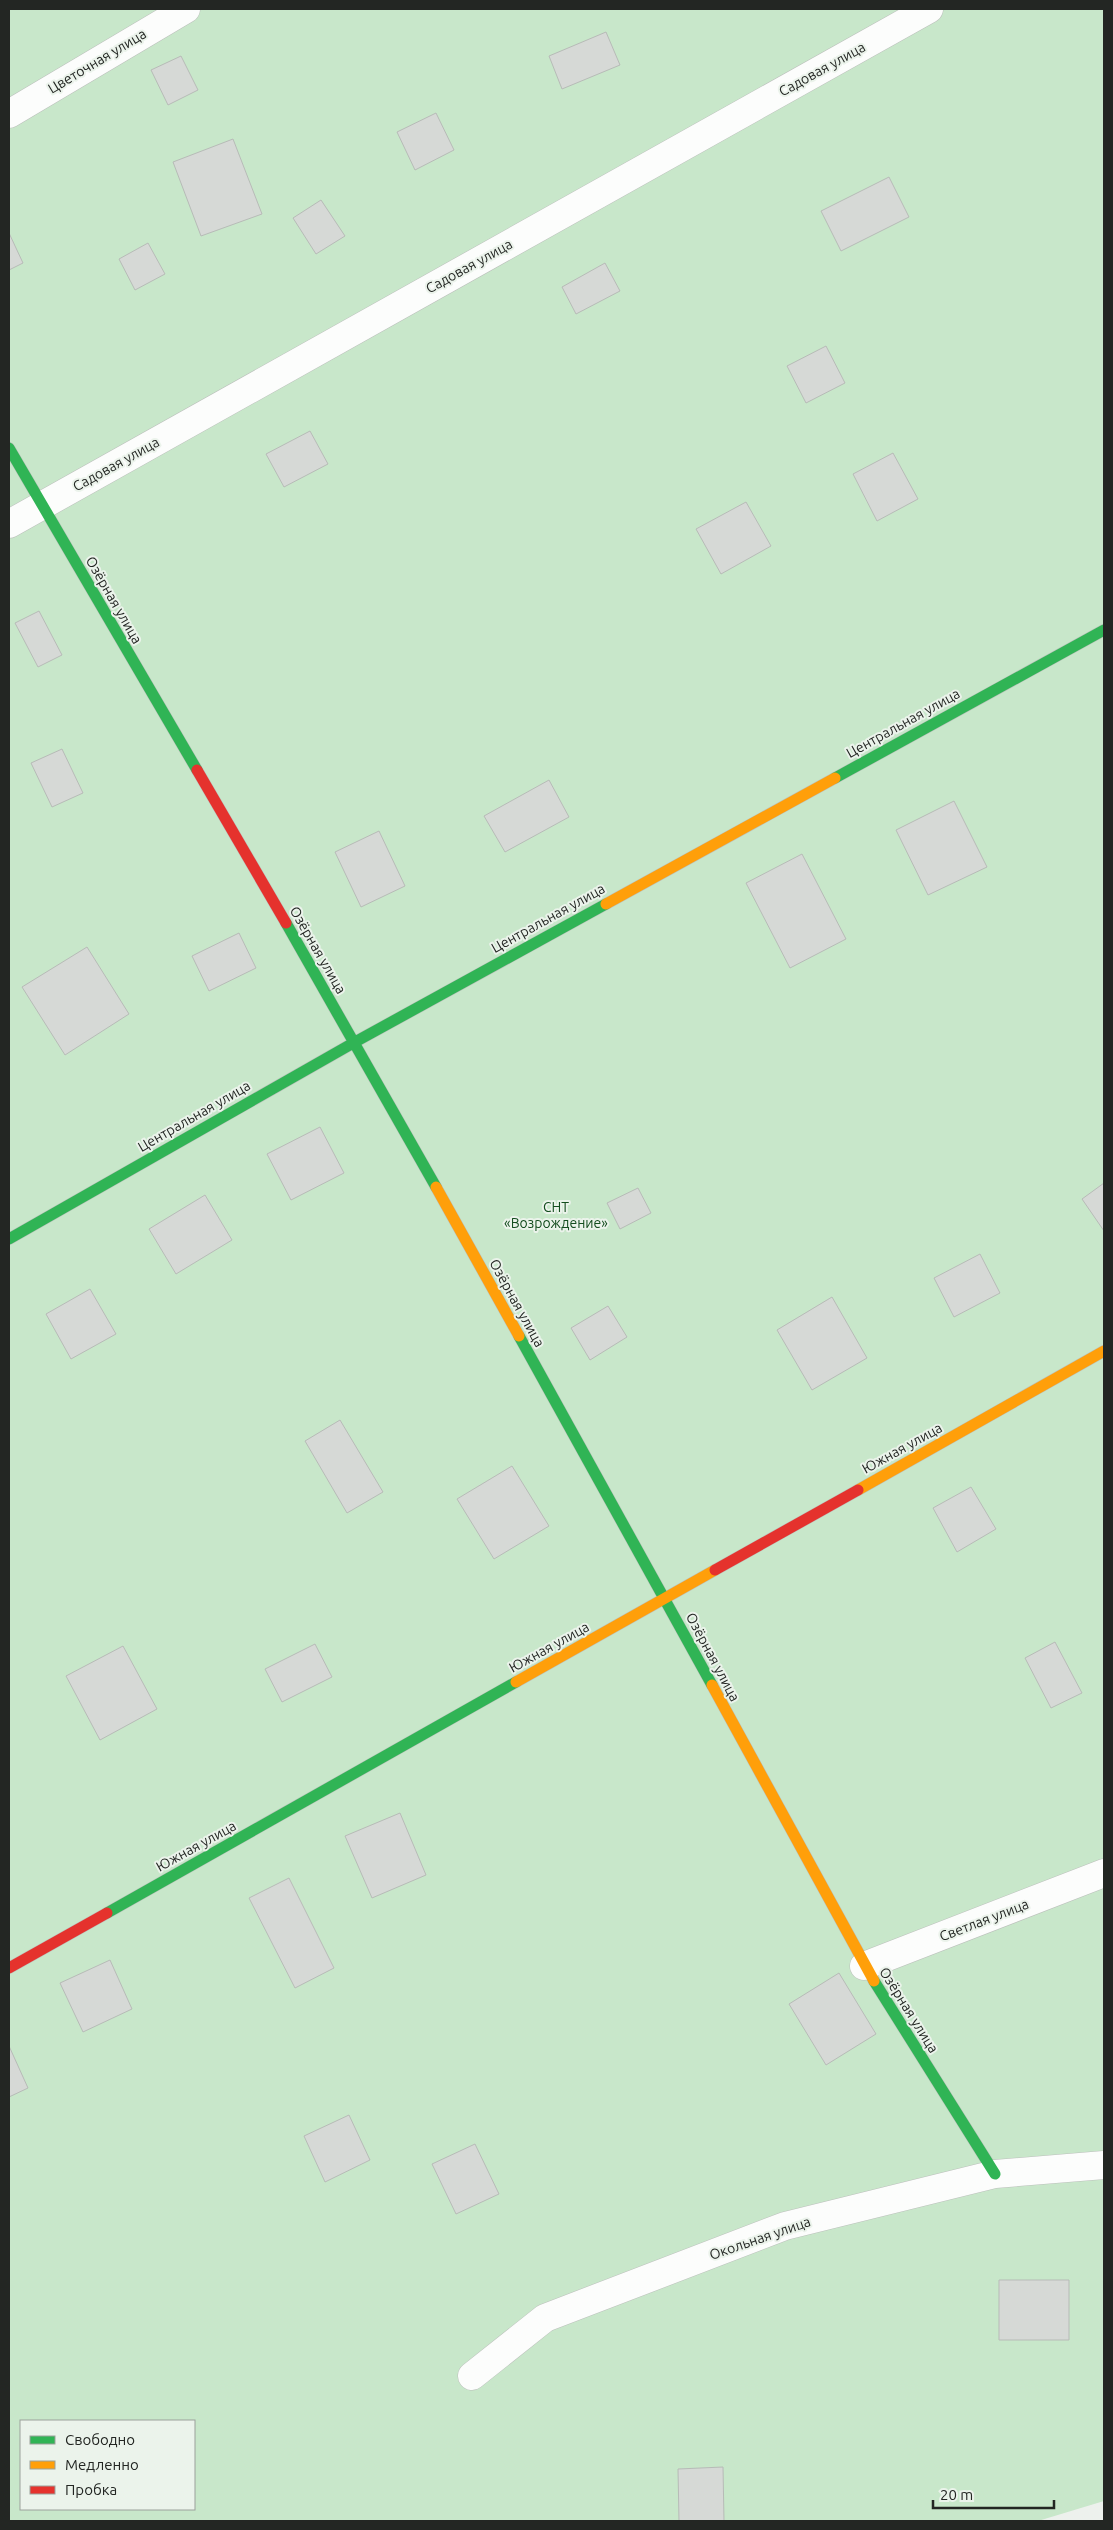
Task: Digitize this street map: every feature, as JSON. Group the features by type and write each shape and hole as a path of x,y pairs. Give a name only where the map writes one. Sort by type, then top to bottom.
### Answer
{"street":[{"name":"Цветочная улица","path":"9,114 186,9"},
{"name":"Садовая улица","path":"9,524 929,9"},
{"name":"Озёрная улица","path":"9,448 354,1042 665,1599 864,1966 995,2174"},
{"name":"Центральная улица","path":"9,1239 354,1042 1104,630"},
{"name":"Южная улица","path":"9,1968 1104,1351"},
{"name":"Светлая улица","path":"864,1966 1104,1873"},
{"name":"Окольная улица","path":"472,2376 545,2318 785,2226 995,2174 1104,2165"}],"green space":[{"name":"СНТ «Возрождение»","path":"9,9 1104,9 1104,2501 1038,2521 9,2521"}],"building":[{"path":"606,32 620,65 562,89 549,56"},
{"path":"181,56 198,90 168,105 151,70"},
{"path":"436,113 454,150 415,170 397,132"},
{"path":"233,139 262,214 201,236 173,162"},
{"path":"889,177 909,217 841,251 821,211"},
{"path":"321,200 345,236 316,254 293,218"},
{"path":"9,233 23,263 9,270"},
{"path":"148,243 165,274 135,290 119,259"},
{"path":"605,263 620,291 576,314 562,287"},
{"path":"826,346 845,383 806,403 787,366"},
{"path":"310,431 328,464 284,487 266,454"},
{"path":"893,453 918,499 877,521 853,474"},
{"path":"746,502 771,546 721,574 696,529"},
{"path":"39,611 62,655 38,667 15,623"},
{"path":"62,749 83,793 52,807 31,763"},
{"path":"549,780 569,817 505,852 484,816"},
{"path":"954,801 987,867 928,895 896,830"},
{"path":"379,831 405,886 361,907 335,852"},
{"path":"802,854 846,939 790,968 746,883"},
{"path":"239,933 256,968 209,991 192,956"},
{"path":"87,947 129,1014 65,1055 22,987"},
{"path":"320,1127 344,1173 291,1200 267,1154"},
{"path":"1104,1183 1104,1231 1082,1199"},
{"path":"638,1188 651,1213 620,1229 607,1203"},
{"path":"205,1195 232,1240 176,1274 149,1229"},
{"path":"980,1254 1000,1293 954,1317 934,1278"},
{"path":"90,1289 116,1334 71,1359 46,1314"},
{"path":"832,1297 867,1358 812,1390 777,1330"},
{"path":"608,1306 627,1337 590,1360 571,1328"},
{"path":"340,1420 383,1492 347,1513 305,1441"},
{"path":"512,1466 549,1526 494,1559 457,1499"},
{"path":"971,1487 996,1529 957,1552 933,1508"},
{"path":"1055,1642 1082,1693 1051,1708 1025,1658"},
{"path":"315,1644 332,1677 282,1702 265,1669"},
{"path":"123,1646 157,1709 100,1740 66,1676"},
{"path":"400,1813 426,1875 372,1898 345,1836"},
{"path":"289,1878 334,1968 295,1988 249,1898"},
{"path":"110,1960 132,2009 83,2032 60,1983"},
{"path":"839,1973 876,2034 826,2065 789,2004"},
{"path":"9,2046 28,2088 9,2097"},
{"path":"349,2115 370,2160 325,2182 304,2136"},
{"path":"475,2144 499,2194 456,2214 432,2164"},
{"path":"999,2280 1069,2280 1069,2340 999,2340"},
{"path":"723,2467 724,2521 679,2521 678,2469"}],"traffic: fast":[{"path":"9,448 197,770"},
{"path":"835,778 1104,630"},
{"path":"9,1239 355,1042 606,904"},
{"path":"286,923 436,1187"},
{"path":"519,1336 712,1685"},
{"path":"107,1913 516,1682"},
{"path":"874,1981 995,2174"}],"traffic: slow":[{"path":"606,904 835,778"},
{"path":"436,1187 519,1336"},
{"path":"858,1490 1104,1351"},
{"path":"516,1682 715,1570"},
{"path":"712,1685 874,1981"}],"traffic: jam":[{"path":"197,770 286,923"},
{"path":"715,1570 858,1490"},
{"path":"9,1968 107,1913"}]}
